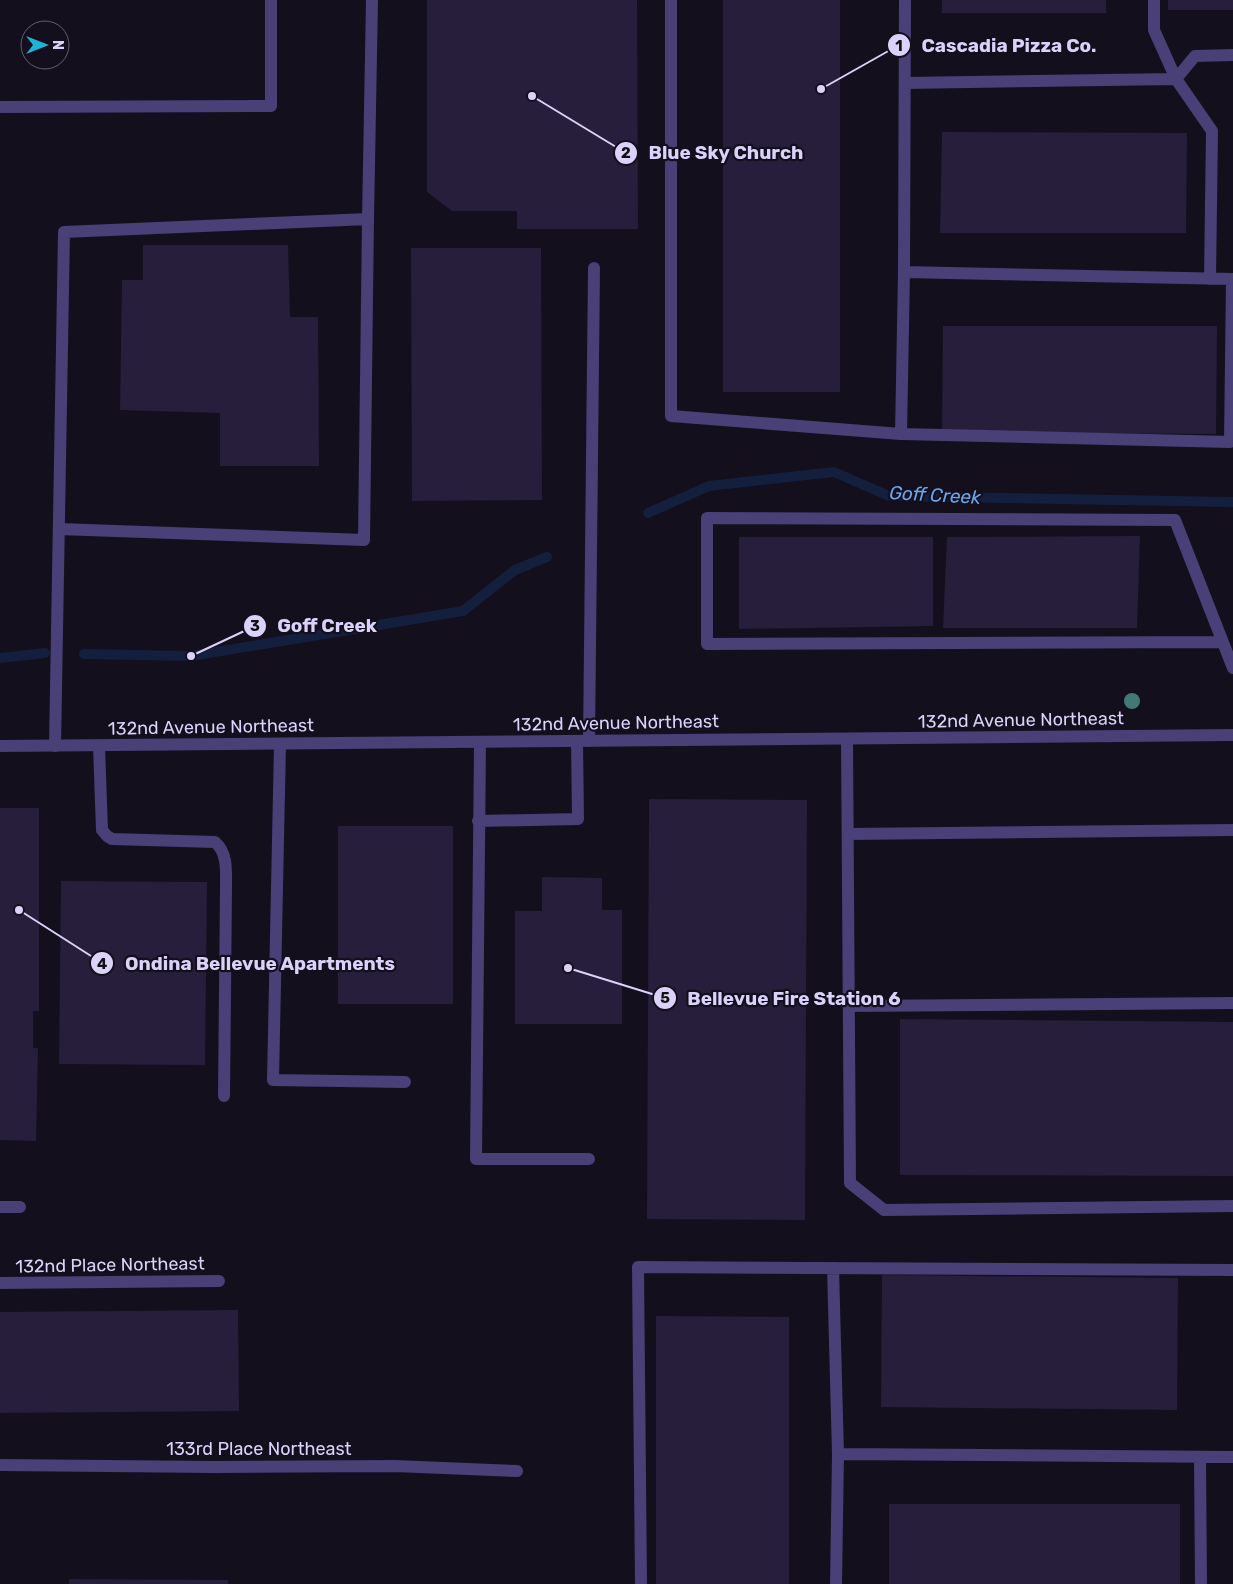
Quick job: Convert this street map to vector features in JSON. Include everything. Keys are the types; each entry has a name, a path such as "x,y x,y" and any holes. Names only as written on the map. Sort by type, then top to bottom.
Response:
{"street":[{"path":"0,106 271,106 271,0"},
{"path":"60,529 364,540 372,0"},
{"path":"671,0 671,416 901,434 1230,442 1232,279 904,272"},
{"path":"901,434 904,272 905,0"},
{"path":"1154,0 1154,30 1176,79 1212,131 1210,279"},
{"path":"905,83 1176,79 1195,56 1233,55"},
{"path":"55,746 64,232 368,219"},
{"path":"478,821 578,820 583,741 594,268"},
{"path":"1223,642 707,644 707,518 1174,520 1223,642 1233,668"},
{"name":"132nd Avenue Northeast","path":"0,746 1233,735"},
{"path":"847,739 850,1183 884,1210 1233,1206"},
{"path":"480,742 476,1159 589,1159"},
{"path":"280,744 273,1080 406,1082"},
{"path":"99,746 102,830 106,836 112,839 215,842 225,857 224,1096"},
{"path":"848,834 1233,830"},
{"path":"849,1006 1233,1003"},
{"path":"0,1207 20,1207"},
{"path":"641,1584 638,1267 1233,1270"},
{"path":"833,1268 838,1454 836,1584"},
{"name":"132nd Place Northeast","path":"0,1283 219,1281"},
{"path":"838,1454 1233,1457"},
{"path":"1200,1457 1200,1584"},
{"name":"133rd Place Northeast","path":"0,1465 395,1466 517,1471"}],"building":[{"path":"427,0 637,0 638,229 517,229 517,211 452,211 427,192"},
{"path":"723,0 840,0 840,392 723,392"},
{"path":"942,0 1106,0 1106,13 942,13"},
{"path":"1168,0 1233,0 1233,10 1168,10"},
{"path":"942,132 1187,133 1186,233 940,233"},
{"path":"143,245 288,245 290,317 318,317 319,466 220,466 220,413 120,410 122,280 143,280"},
{"path":"411,248 541,248 542,500 412,501"},
{"path":"943,326 1217,326 1216,434 942,432"},
{"path":"1140,536 1137,628 943,628 947,537"},
{"path":"739,537 933,537 933,626 739,629"},
{"path":"649,799 807,800 805,1220 647,1219"},
{"path":"0,808 39,808 39,1011 33,1011 33,1048 38,1048 36,1141 0,1140"},
{"path":"338,826 453,826 453,1004 338,1004"},
{"path":"542,877 602,878 602,910 622,910 622,1024 515,1024 515,911 542,911"},
{"path":"61,881 207,882 205,1065 59,1064"},
{"path":"900,1019 1233,1022 1233,1176 900,1175"},
{"path":"882,1275 1178,1278 1177,1410 881,1407"},
{"path":"238,1310 239,1411 0,1413 0,1312"},
{"path":"656,1316 789,1317 789,1584 656,1584"},
{"path":"889,1504 1180,1504 1180,1584 889,1584"},
{"path":"69,1579 228,1580 228,1584 69,1584"}],"waterway":[{"name":"Goff Creek","path":"648,513 709,486 834,472 889,496 1233,502"},
{"name":"Goff Creek","path":"84,654 191,656 463,611 515,570 547,557"},
{"name":"Goff Creek","path":"0,658 45,653"}],"place":[{"name":"Cascadia Pizza Co.","path":"821,89"},
{"name":"Blue Sky Church","path":"532,96"},
{"name":"Goff Creek","path":"191,656"},
{"name":"Ondina Bellevue Apartments","path":"19,910"},
{"name":"Bellevue Fire Station 6","path":"568,968"}]}
